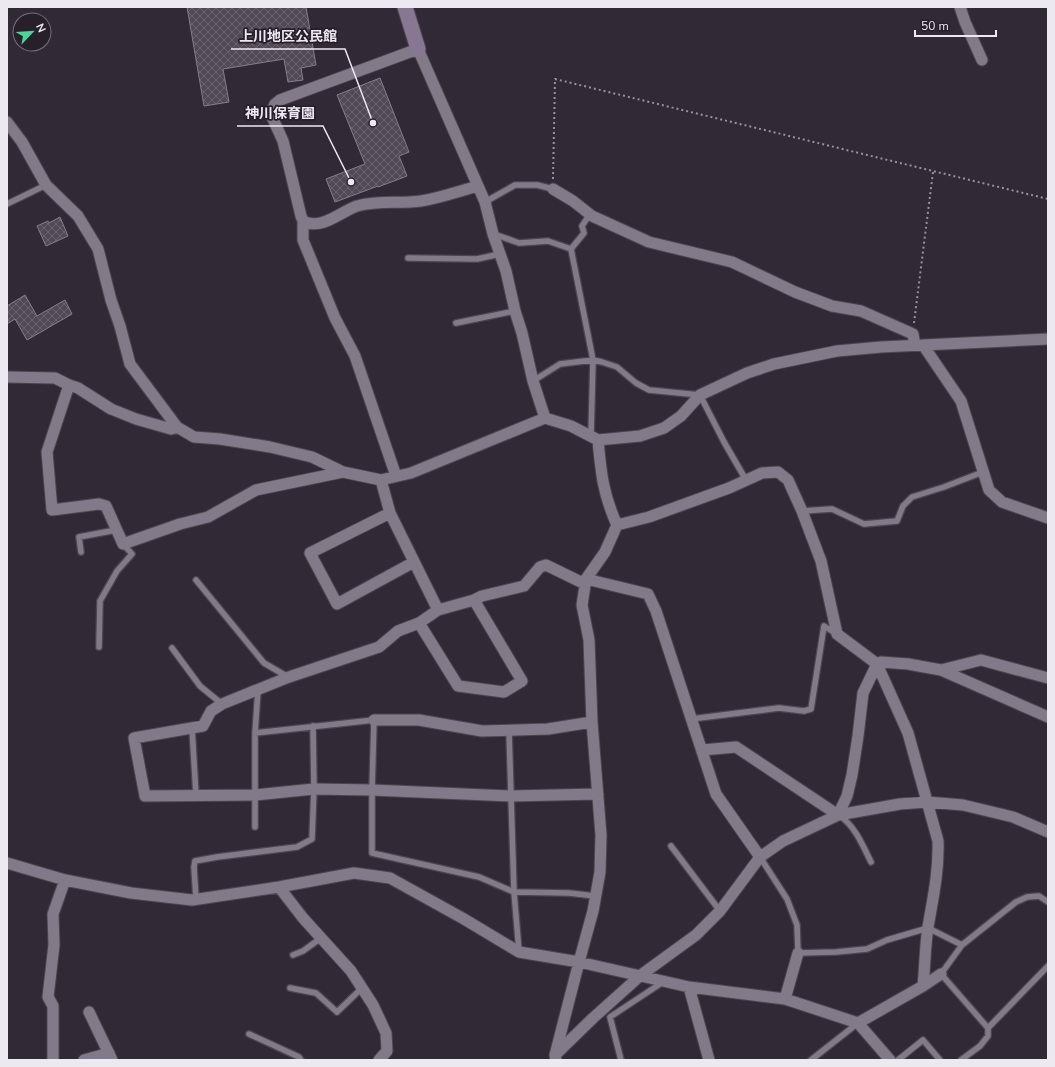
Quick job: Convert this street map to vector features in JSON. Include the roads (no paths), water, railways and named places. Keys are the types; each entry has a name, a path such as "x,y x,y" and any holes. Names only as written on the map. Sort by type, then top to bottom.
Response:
{"street":[{"path":"405,7 418,49 485,202 512,295 533,381 545,418"},
{"path":"960,7 982,60"},
{"path":"418,49 280,100 275,104 272,111 273,119 282,141 301,216 304,221 309,224 317,225 356,206 421,200 478,186"},
{"path":"7,122 22,142 46,185 78,216 98,249 130,364 177,427 194,437 220,439 270,447 312,457 343,472 380,480 411,473 545,418 572,426 594,438 640,436 664,428 681,416 700,395 734,379 774,364 837,351 917,341 1048,339"},
{"path":"553,189 573,201 590,214 649,242 732,262 795,292 832,306 861,311 917,341 961,400 989,490 1002,502 1048,518"},
{"path":"304,221 303,240 335,318 355,356 396,476"},
{"path":"7,377 55,378 78,388 111,409 171,429 177,427"},
{"path":"70,385 47,452 52,510 99,504 106,506 123,544 180,524 208,517 256,490 343,472"},
{"path":"555,1058 579,962 594,911 600,864 601,834 592,722 589,640 582,605 586,582 605,552 617,525 609,507 604,490 594,438"},
{"path":"617,525 649,517 729,488 762,473 778,472 788,480 802,511 821,561 837,634 877,664 908,733 938,841 939,859 935,893 928,928 923,986"},
{"path":"380,480 390,513 438,610"},
{"path":"390,513 310,553 337,604 414,562"},
{"path":"598,794 511,796 314,789 255,795 145,796 134,738 203,726 211,711 222,704 290,677 379,647 398,631 418,623 438,610 474,600 482,596 524,586 540,567 546,565 586,582 648,594 656,611 716,794 760,858"},
{"path":"418,623 458,686 504,692 522,681 474,600"},
{"path":"941,670 981,660 1048,678"},
{"path":"838,815 847,796 852,775 863,693 877,664 881,662 908,664 941,670 1048,717"},
{"path":"374,720 419,720 482,731 548,729 592,722"},
{"path":"702,750 736,747 838,815"},
{"path":"555,1058 593,1018 641,976 696,935 720,911 760,858 783,841 838,815 900,804 927,802 963,806 1013,817 1048,832"},
{"path":"7,863 64,880 131,893 196,899 280,887 354,873 390,878 464,919 519,952 579,962 665,982 785,998 858,1023 890,1060"},
{"path":"53,1060 53,1006 48,997 54,945 53,914 64,880"},
{"path":"280,887 303,918 351,971 373,1005 386,1033 387,1051 379,1060"},
{"path":"785,998 798,953"},
{"path":"858,1023 941,974"},
{"path":"689,986 709,1060"},
{"path":"84,1060 111,1057 89,1012"}],"lane":[{"path":"7,204 46,185"},
{"path":"485,202 514,185 537,185 553,189"},
{"path":"571,249 584,233 582,226 590,214"},
{"path":"494,234 520,243 548,241 571,249"},
{"path":"571,249 593,360 594,438"},
{"path":"408,258 477,259 500,254"},
{"path":"456,323 515,310"},
{"path":"533,381 560,364 593,360 617,367 636,383 649,390 700,395 724,442 746,480"},
{"path":"802,511 832,509 864,524 897,521 903,506 912,498 944,488 983,472"},
{"path":"81,552 79,537 116,530"},
{"path":"99,647 100,601 117,570 132,554 123,544"},
{"path":"196,580 264,663 290,677"},
{"path":"691,719 778,708 804,711 811,709 824,626 837,634"},
{"path":"172,648 200,686 222,704"},
{"path":"255,827 255,733 258,690"},
{"path":"255,733 374,720 372,853 479,877 514,892 569,893 595,896"},
{"path":"196,899 195,861 297,847 312,839 314,789 313,726"},
{"path":"192,728 196,795"},
{"path":"509,731 514,892 519,952"},
{"path":"838,815 847,820 871,862"},
{"path":"671,846 720,911"},
{"path":"760,858 787,899 797,925 798,953 836,952 867,949 887,940 928,928 962,945"},
{"path":"962,1060 980,1046 988,1036 988,1028 941,974 962,945 1016,902 1027,897 1039,896 1048,902"},
{"path":"293,956 303,951 321,938"},
{"path":"988,1028 1048,966"},
{"path":"621,1060 610,1017 665,982"},
{"path":"290,988 316,993 337,1012 362,988"},
{"path":"811,1060 858,1023"},
{"path":"249,1034 299,1057 301,1060"},
{"path":"898,1060 923,1040 940,1060"}],"place":[{"name":"上川地区公民館","path":"373,123"},
{"name":"神川保育園","path":"351,182"}]}
